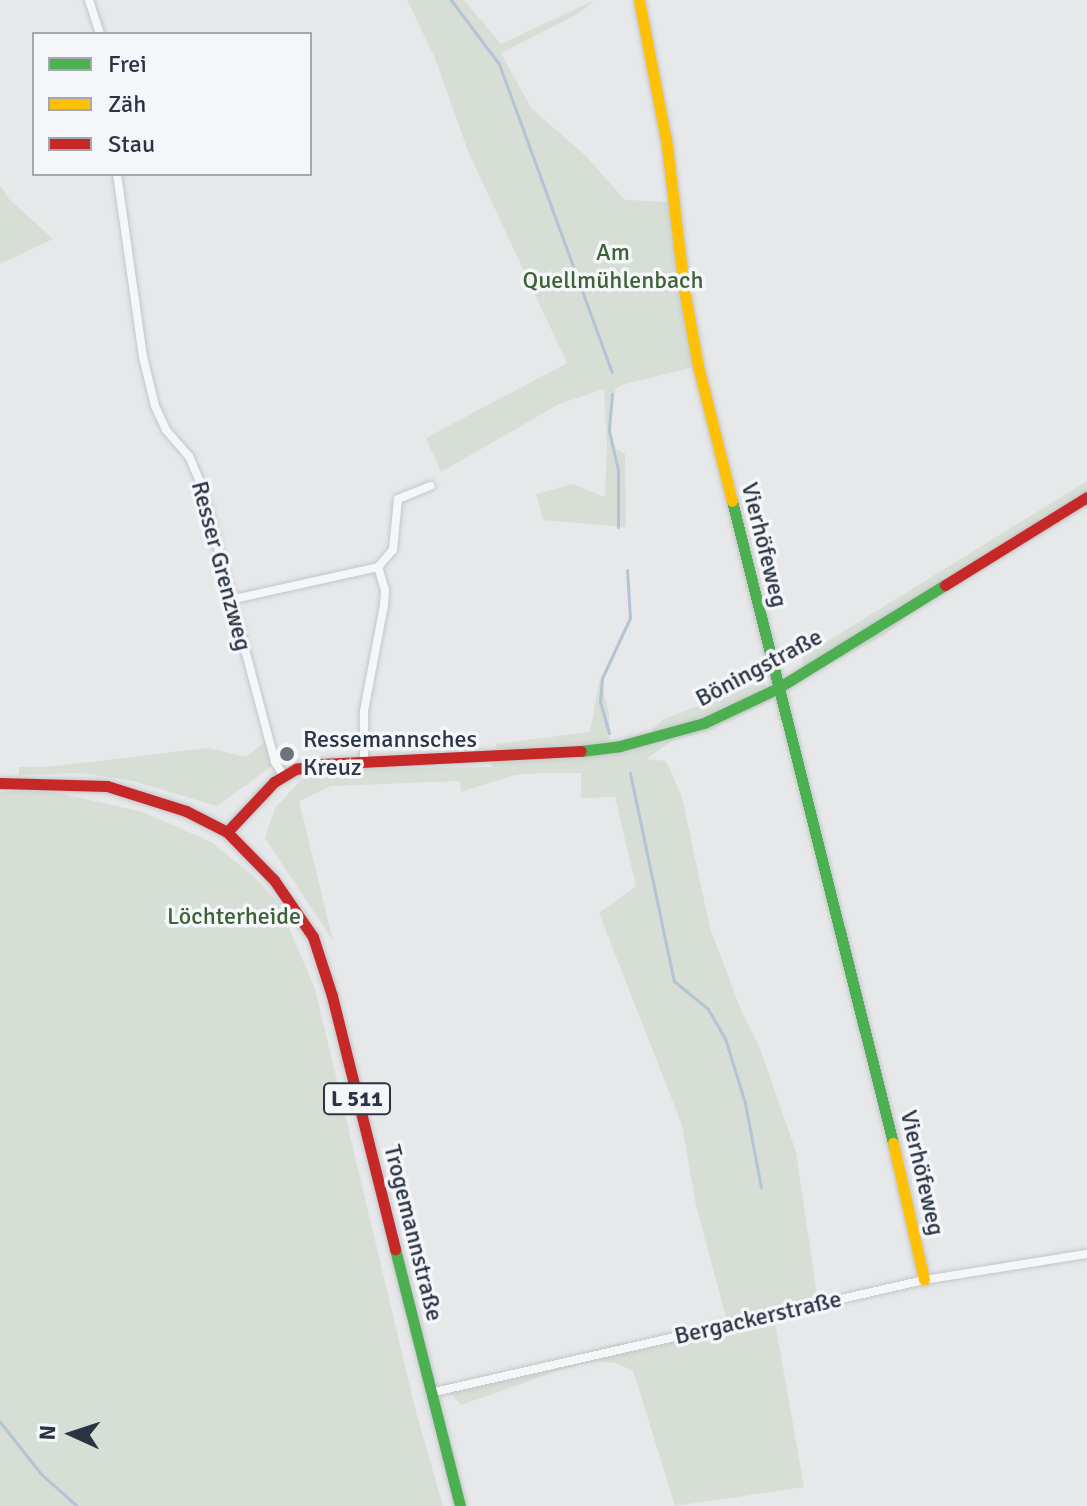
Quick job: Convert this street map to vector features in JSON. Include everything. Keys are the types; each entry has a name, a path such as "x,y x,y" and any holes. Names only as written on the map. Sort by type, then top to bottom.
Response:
{"main road":[{"name":"Vierhöfeweg","path":"639,0 667,146 684,289 698,366 883,1101 924,1280"},
{"name":"Böningstraße","path":"227,832 283,775 322,764 620,746 704,723 778,688 1087,497"},
{"name":"L 511","path":"0,783 107,786 152,797 227,832"},
{"name":"Trogemannstraße","path":"227,832 274,880 313,937 332,996 430,1393"},
{"name":"L 511","path":"430,1393 460,1506"}],"street":[{"path":"89,0 99,32"},
{"name":"Resser Grenzweg","path":"117,176 143,357 155,406 166,430 189,456 201,484 275,762 283,775"},
{"path":"234,599 378,567 393,550 398,499 431,486"},
{"path":"364,763 361,742 364,711 384,605 385,590 378,567"},
{"name":"Bergackerstraße","path":"430,1393 924,1280 1087,1254"}],"green space":[{"name":"Am Quellmühlenbach","path":"407,0 464,0 501,44 595,0 579,13 501,53 531,108 586,156 625,200 674,202 698,366 621,385 615,390 610,426 615,448 625,454 626,527 543,520 536,494 573,484 605,497 607,446 604,389 559,404 441,472 426,438 567,363 468,151 435,58"},
{"path":"0,185 9,199 53,239 0,264"},
{"path":"1087,481 1087,507 910,614 884,635 807,676 802,657"},
{"path":"600,677 609,712 609,752 629,750 664,719 764,681 770,701 710,730 672,741 646,759 666,761 682,797 710,928 741,1010 759,1046 796,1152 818,1302 776,1309 728,1324 696,1206 682,1125 599,913 636,886 615,797 581,798 581,773 543,773 515,775 461,792 460,781 331,786 299,801 333,941 265,838 275,808 302,779 368,769 491,767 497,744 590,732"},
{"path":"266,741 272,766 217,806 133,781 81,773 19,775 19,767 47,767 208,748 246,757"},
{"name":"Löchterheide","path":"45,790 143,812 211,842 252,875 278,902 315,989 416,1412 443,1506 0,1506 0,792"},
{"path":"775,1322 804,1487 675,1506 633,1370 614,1363 595,1361 560,1370 461,1405 448,1390 620,1343 714,1334"}],"waterway":[{"path":"451,0 499,64 612,372"},
{"path":"612,394 609,431 618,469 618,527"},
{"path":"609,733 600,702 602,678 630,618 627,570"},
{"path":"630,773 674,981 708,1009 725,1038 745,1103 761,1188"},
{"path":"0,1422 41,1474 77,1506"}],"traffic: fast":[{"path":"732,501 893,1143"},
{"path":"581,751 620,746 704,723 778,688 945,585"},
{"path":"395,1249 460,1506"}],"traffic: slow":[{"path":"639,0 667,146 684,289 698,366 732,501"},
{"path":"893,1143 924,1280"}],"traffic: jam":[{"path":"945,585 1087,497"},
{"path":"227,832 274,782 296,769 322,764 581,751"},
{"path":"0,783 107,786 186,811 227,832 274,880 313,937 332,996 395,1249"}],"place":[{"name":"Ressemannsches Kreuz","path":"287,754"}]}
